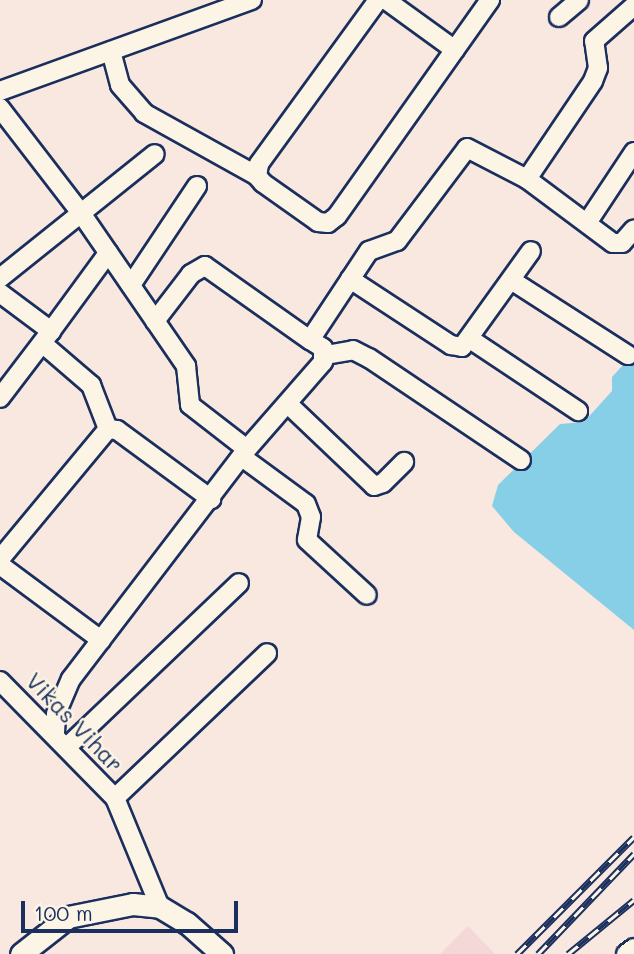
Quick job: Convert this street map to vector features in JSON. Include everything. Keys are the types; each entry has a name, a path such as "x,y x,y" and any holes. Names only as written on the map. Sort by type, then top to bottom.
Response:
{"street":[{"path":"0,91 252,0"},
{"path":"257,176 259,164 378,0"},
{"path":"386,0 455,50"},
{"path":"111,51 120,85 144,113 257,176 318,222 328,223 490,0"},
{"path":"559,16 579,0"},
{"path":"527,179 593,81 598,68 594,41 634,6"},
{"path":"1,113 80,213 186,366 190,405 306,505 311,511 307,541 367,595"},
{"path":"310,340 373,247 397,241 464,150 477,150 527,179 619,244 634,229"},
{"path":"587,223 634,152"},
{"path":"0,278 155,155"},
{"path":"131,285 197,186"},
{"path":"350,279 451,345 462,347 531,251"},
{"path":"0,398 108,253"},
{"path":"155,321 191,274 205,266 310,340 326,355"},
{"path":"511,280 628,355"},
{"path":"0,293 47,337 92,385 108,429"},
{"path":"470,339 578,411"},
{"path":"62,739 61,697 101,640 245,453 326,355 353,350 369,358 521,460"},
{"path":"288,404 374,486 383,483 404,462"},
{"path":"108,429 117,430 211,499"},
{"path":"0,559 108,429"},
{"path":"0,565 101,640"},
{"path":"62,739 239,583"},
{"path":"115,798 267,653"},
{"name":"Vikas Vihar","path":"0,681 62,739 115,798 160,907"},
{"path":"21,954 47,930 91,909 133,904 160,907 212,951"}],"shaded area":[{"path":"468,926 495,954 440,954"}],"water":[{"path":"634,353 634,630 514,532 492,506 498,485 560,424 584,422 612,391 612,377"}],"railway":[{"path":"517,954 634,837"},
{"path":"538,954 634,854"},
{"path":"568,954 634,900"}]}
